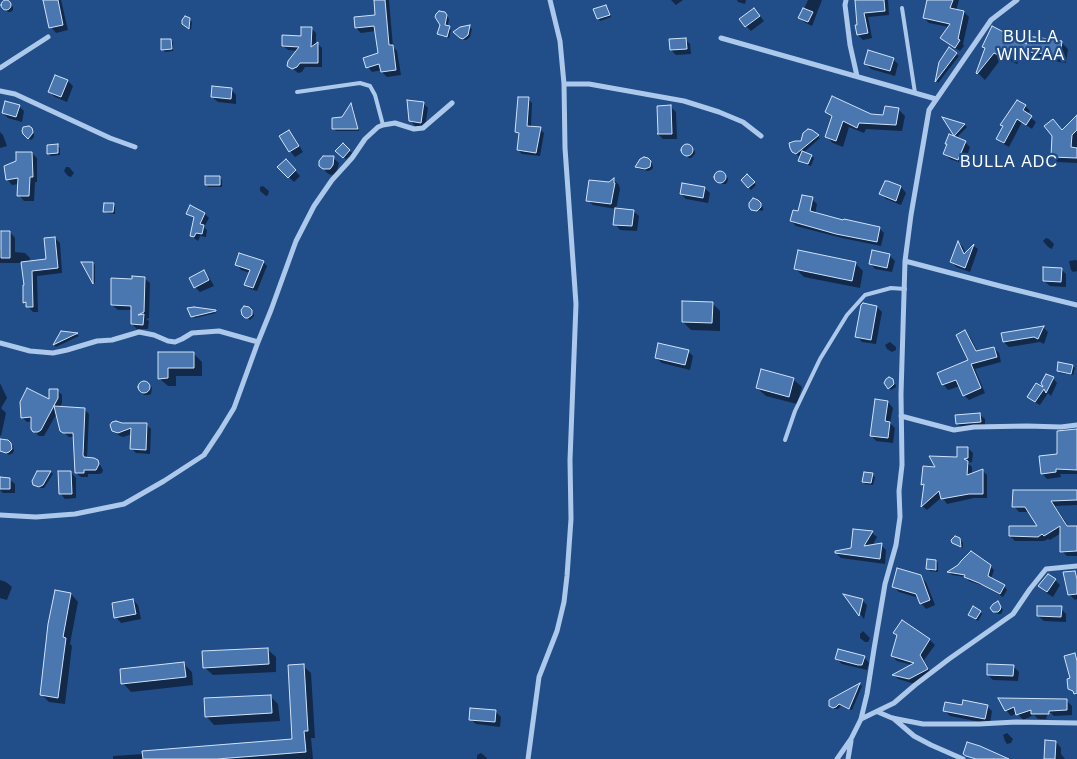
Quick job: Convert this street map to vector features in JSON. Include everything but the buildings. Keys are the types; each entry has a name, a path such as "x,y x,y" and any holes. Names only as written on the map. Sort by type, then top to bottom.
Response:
{"street":[{"path":"528,759 539,677 557,631 564,602 570,519 576,304 565,148 564,84 560,41 550,0"},
{"path":"846,0 850,45 857,76"},
{"path":"837,759 862,719 868,694 885,584 896,545 900,517 899,491 902,465 901,394 906,260 911,215 926,122 929,110 990,20 1017,0"},
{"path":"0,68 48,37"},
{"path":"721,38 936,99"},
{"path":"564,84 589,84 684,101 743,122 761,136"},
{"path":"0,91 14,94 110,138 135,147"},
{"path":"0,515 36,517 74,514 124,504 164,481 204,454 234,408 296,241 314,206 332,180 366,139 383,124 395,123 414,129 423,128 452,104"},
{"path":"906,260 1077,305"},
{"path":"0,343 30,351 53,353 139,332 175,342 192,334 219,331 258,342"},
{"path":"901,416 954,430 974,427 1061,427 1077,425"},
{"path":"862,719 894,703 922,680 1013,614 1046,570 1077,566"},
{"path":"878,712 892,718 923,724 1016,722 1077,724"},
{"path":"892,718 914,736 964,759"},
{"path":"848,759 851,738"}],"lane":[{"path":"902,8 915,93"},
{"path":"297,92 360,83 370,86 375,95 383,124"},
{"path":"784,440 795,411 820,359 847,315 865,295 891,288 905,289"}],"district":[{"name":"BULLA WINZAA","path":"1031,47"},
{"name":"BULLA ADC","path":"1009,163"}]}
